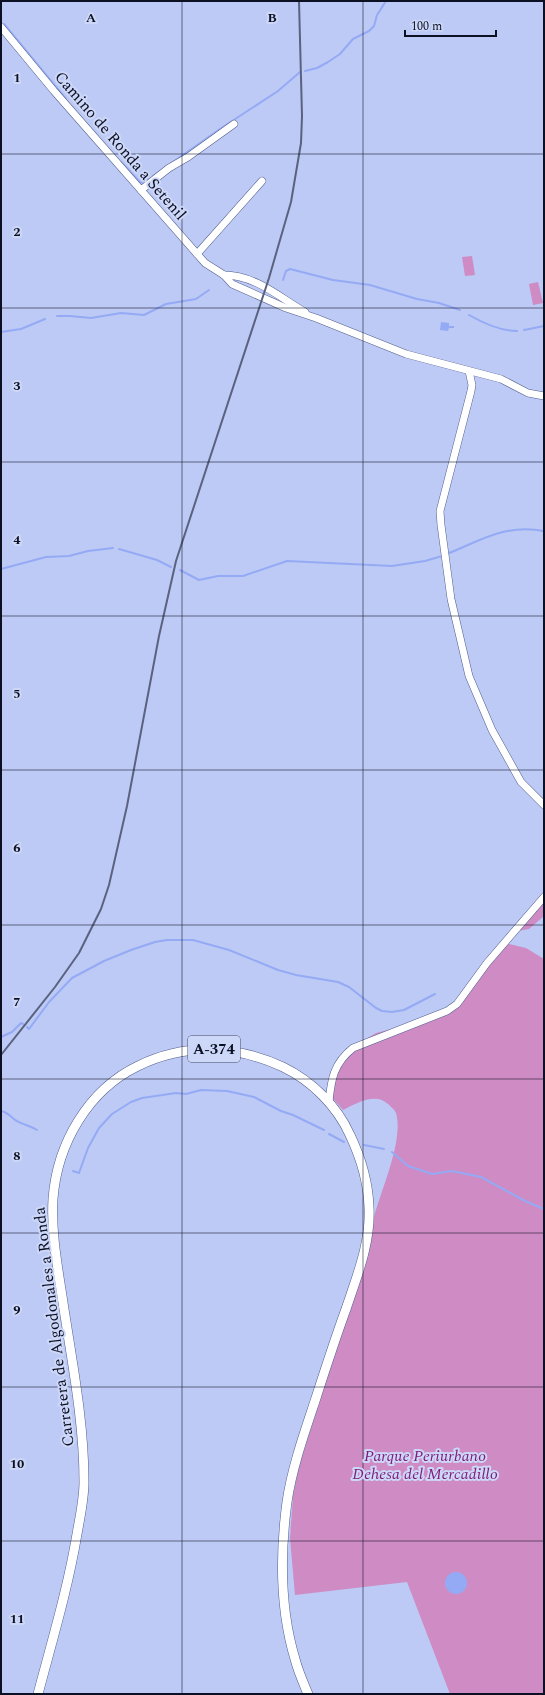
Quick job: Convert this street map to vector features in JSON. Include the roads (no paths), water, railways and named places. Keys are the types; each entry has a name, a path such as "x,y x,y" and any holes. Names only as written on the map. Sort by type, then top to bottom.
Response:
{"main road":[{"name":"Carretera de Algodonales a Ronda","path":"38,1694 72,1564 84,1486 83,1433 59,1278 52,1222 55,1179 68,1138 79,1119 90,1104 115,1080 145,1062 166,1055 218,1049 268,1060 292,1072 329,1102 345,1124 358,1151 367,1181 370,1210 365,1250 301,1442 288,1500 283,1546 283,1596 294,1656 308,1694"}],"street":[{"name":"Camino de Ronda a Setenil","path":"1,27 205,263 224,275 232,284 286,308 316,318 406,354 501,379 528,393 544,396"},
{"path":"141,190 169,168 188,157 234,124"},
{"path":"197,254 262,181"},
{"name":"Camino de Ronda a Setenil","path":"224,275 232,275 264,286 316,318"},
{"path":"468,371 472,385 471,391 440,511 440,525 451,599 469,676 492,730 521,782 544,805"},
{"path":"329,1102 337,1064 342,1056 353,1048 447,1011 457,1004 487,963 544,897"}],"water":[{"path":"441,322 449,323 449,326 454,326 454,328 449,328 448,331 440,330"},
{"path":"456,1572 464,1575 467,1583 464,1591 456,1594 448,1591 445,1583 448,1575"}],"waterway":[{"path":"305,71 317,68 328,62 340,54 353,39 369,31 374,26 377,15 386,1"},
{"path":"4,24 66,99"},
{"path":"153,176 278,91 300,72"},
{"path":"121,162 140,182 144,183 149,179"},
{"path":"283,280 286,271 290,269 333,280 370,285 460,310"},
{"path":"57,316 91,318 121,313 144,315 166,304 196,299 209,290"},
{"path":"469,315 492,326 505,330 517,331"},
{"path":"1,332 21,329 45,319"},
{"path":"524,330 544,326"},
{"path":"447,554 483,539 505,532 530,529 544,531"},
{"path":"1,569 46,557 69,556 88,551 113,548"},
{"path":"119,549 157,560 171,567"},
{"path":"180,570 199,580 218,576 243,576 287,561 392,566 425,561 442,556"},
{"path":"27,1027 29,1029 49,1002 72,978 104,961 131,950 155,942 167,940 193,940 229,950 278,970 296,975 338,982 349,987 382,1011 392,1012 404,1010 435,994"},
{"path":"1,1037 12,1032 21,1023 23,1024"},
{"path":"73,1171 79,1173 88,1148 99,1128 112,1114 131,1102 142,1098 176,1093 186,1094 201,1090 227,1091 254,1097 324,1130"},
{"path":"1,1111 20,1123 37,1130"},
{"path":"329,1134 344,1142"},
{"path":"364,1145 384,1149"},
{"path":"392,1152 408,1166 432,1174 452,1171 481,1177 525,1201 544,1209"}],"railway":[{"path":"1,1055 55,987 79,953 101,909 109,885 127,806 159,636 176,561 269,278 291,202 301,143 302,116 299,1"}],"park label":[{"name":"Parque Periurbano Dehesa del Mercadillo","path":"425,1464"}]}
